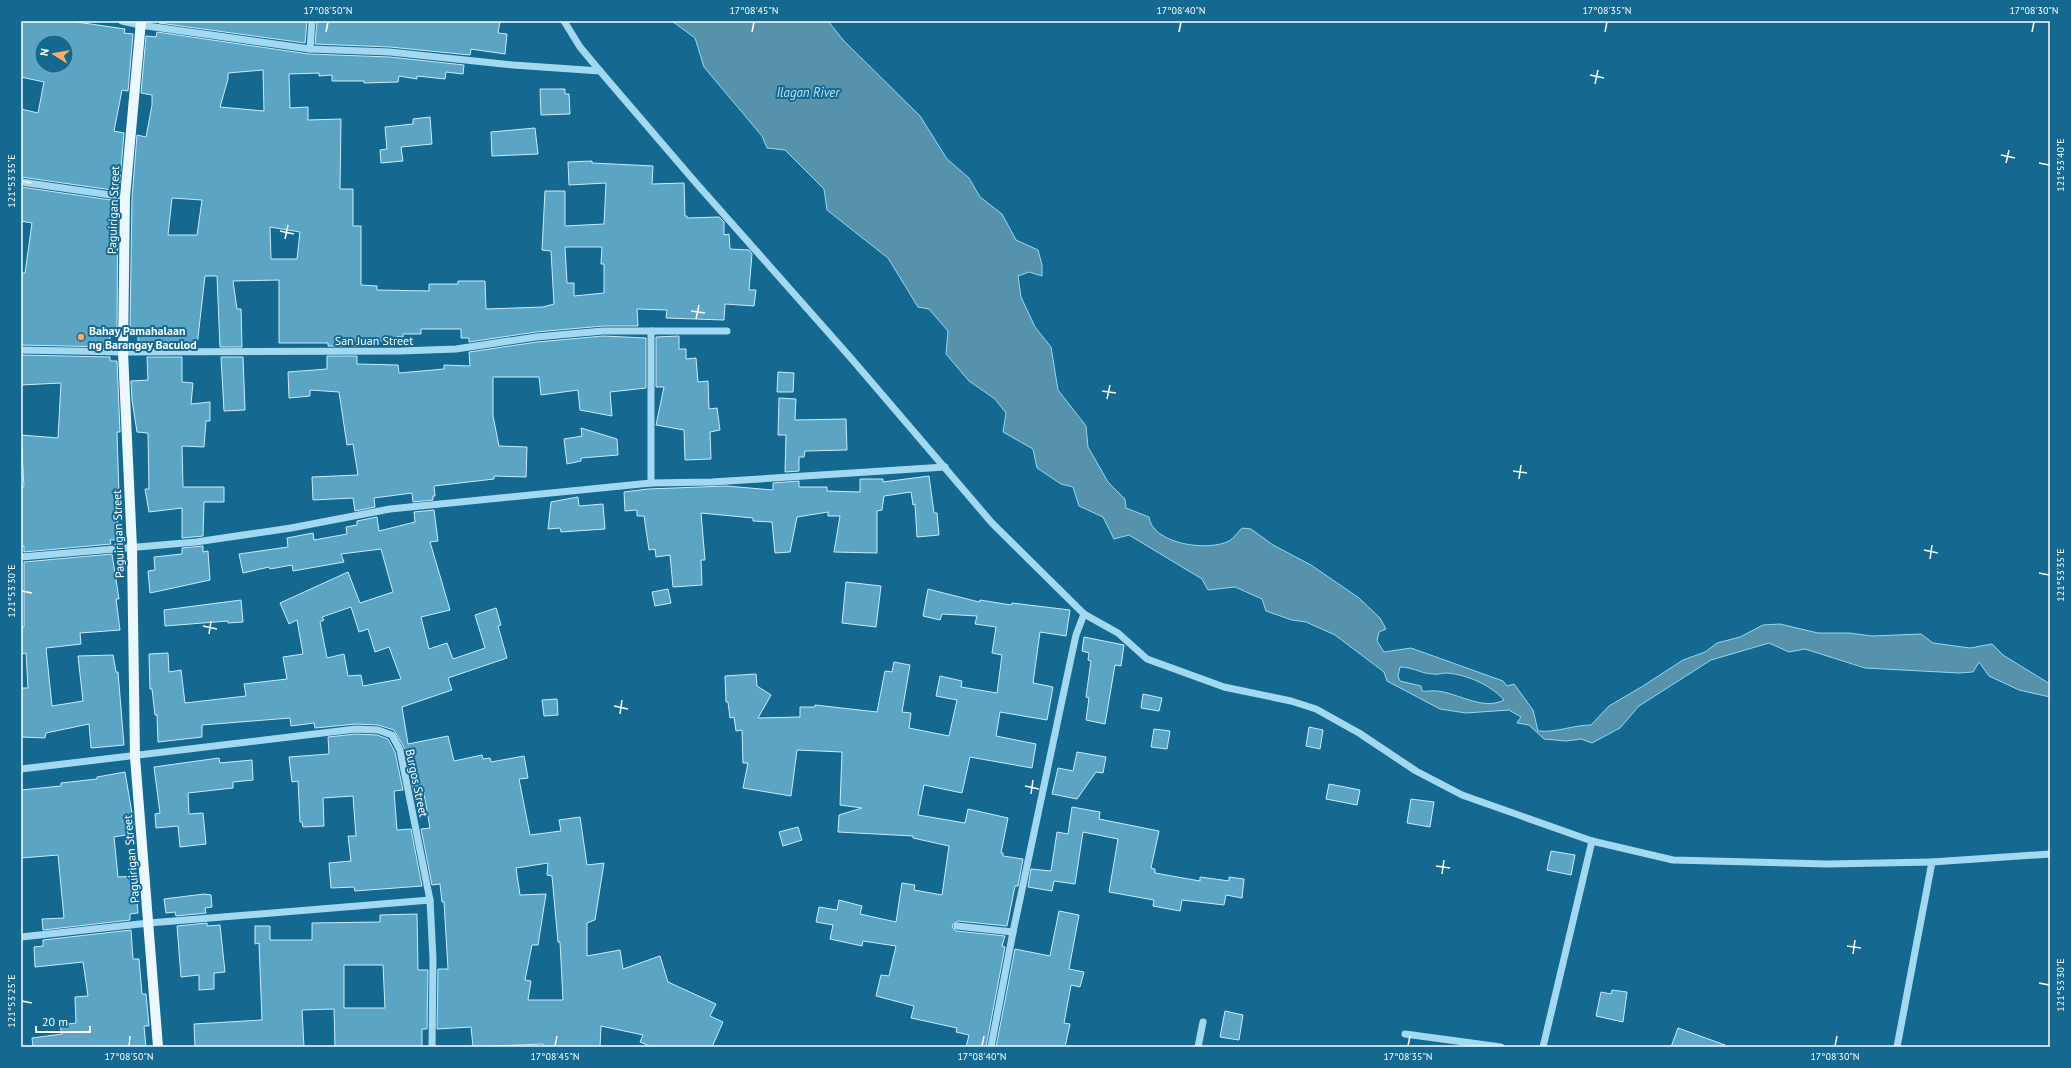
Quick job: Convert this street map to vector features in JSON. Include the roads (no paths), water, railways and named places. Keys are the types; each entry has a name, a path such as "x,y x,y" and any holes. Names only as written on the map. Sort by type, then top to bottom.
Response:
{"main road":[{"name":"Paguirigan Street","path":"141,23 125,196 123,352 132,548 135,757 158,1047"}],"street":[{"path":"122,21 310,49 390,52 513,65 600,71"},
{"path":"310,49 312,21"},
{"path":"564,21 580,47 600,71 992,523 1084,614 1118,634 1147,659 1224,686 1291,701 1316,709 1359,732 1416,771 1462,795 1592,841 1673,860 1828,864 1932,862 2050,854"},
{"path":"21,182 125,196"},
{"name":"San Juan Street","path":"21,350 123,352 401,351 456,349 536,337 603,331 727,332"},
{"path":"650,483 652,331"},
{"path":"21,557 132,548 291,528 390,509 650,483 712,482 945,467"},
{"path":"991,1047 1012,932 1076,635 1084,614"},
{"name":"Burgos Street","path":"135,757 356,729 378,730 392,735 400,750 430,900 433,959 432,1047"},
{"path":"21,769 135,757"},
{"path":"1543,1047 1592,841"},
{"path":"1897,1047 1932,862"},
{"path":"21,937 149,923 430,900"},
{"path":"957,926 1012,932"},
{"path":"1198,1047 1203,1022"},
{"path":"1405,1034 1501,1047"}],"water":[{"name":"Ilagan River","path":"672,21 828,21 843,40 920,116 947,159 969,178 980,197 1002,214 1016,240 1038,250 1042,265 1042,276 1029,272 1018,276 1021,297 1035,327 1051,347 1058,390 1086,426 1088,447 1108,482 1125,499 1126,508 1149,517 1152,526 1160,534 1182,543 1208,546 1220,544 1231,540 1242,528 1251,529 1273,545 1311,565 1359,598 1380,618 1386,629 1379,632 1377,641 1384,652 1411,648 1503,681 1507,686 1514,684 1533,710 1538,731 1551,731 1591,725 1609,706 1683,660 1705,652 1717,643 1740,637 1763,625 1780,624 1818,633 1849,633 1872,636 1921,634 1933,643 1970,648 1992,644 2003,655 2050,684 2050,697 2019,690 1989,676 1979,662 1973,672 1959,673 1865,668 1805,649 1789,652 1769,643 1711,660 1639,706 1620,728 1592,743 1581,739 1566,741 1544,739 1529,725 1517,723 1521,717 1509,710 1466,713 1440,709 1387,681 1384,672 1335,635 1306,622 1292,620 1266,611 1262,599 1235,587 1208,590 1202,579 1129,535 1114,539 1103,517 1079,506 1073,487 1061,484 1037,468 1033,449 1003,432 1006,413 995,399 969,381 946,354 948,331 929,309 918,307 888,258 827,210 824,189 785,150 767,148 762,136 704,67 695,38","holes":["1400,667 1429,674 1446,673 1470,678 1485,685 1504,700 1488,704 1479,703 1445,692 1422,691 1421,686 1400,681 1398,676"]}],"place":[{"name":"Bahay Pamahalaan ng Barangay Baculod","path":"81,337"}]}
